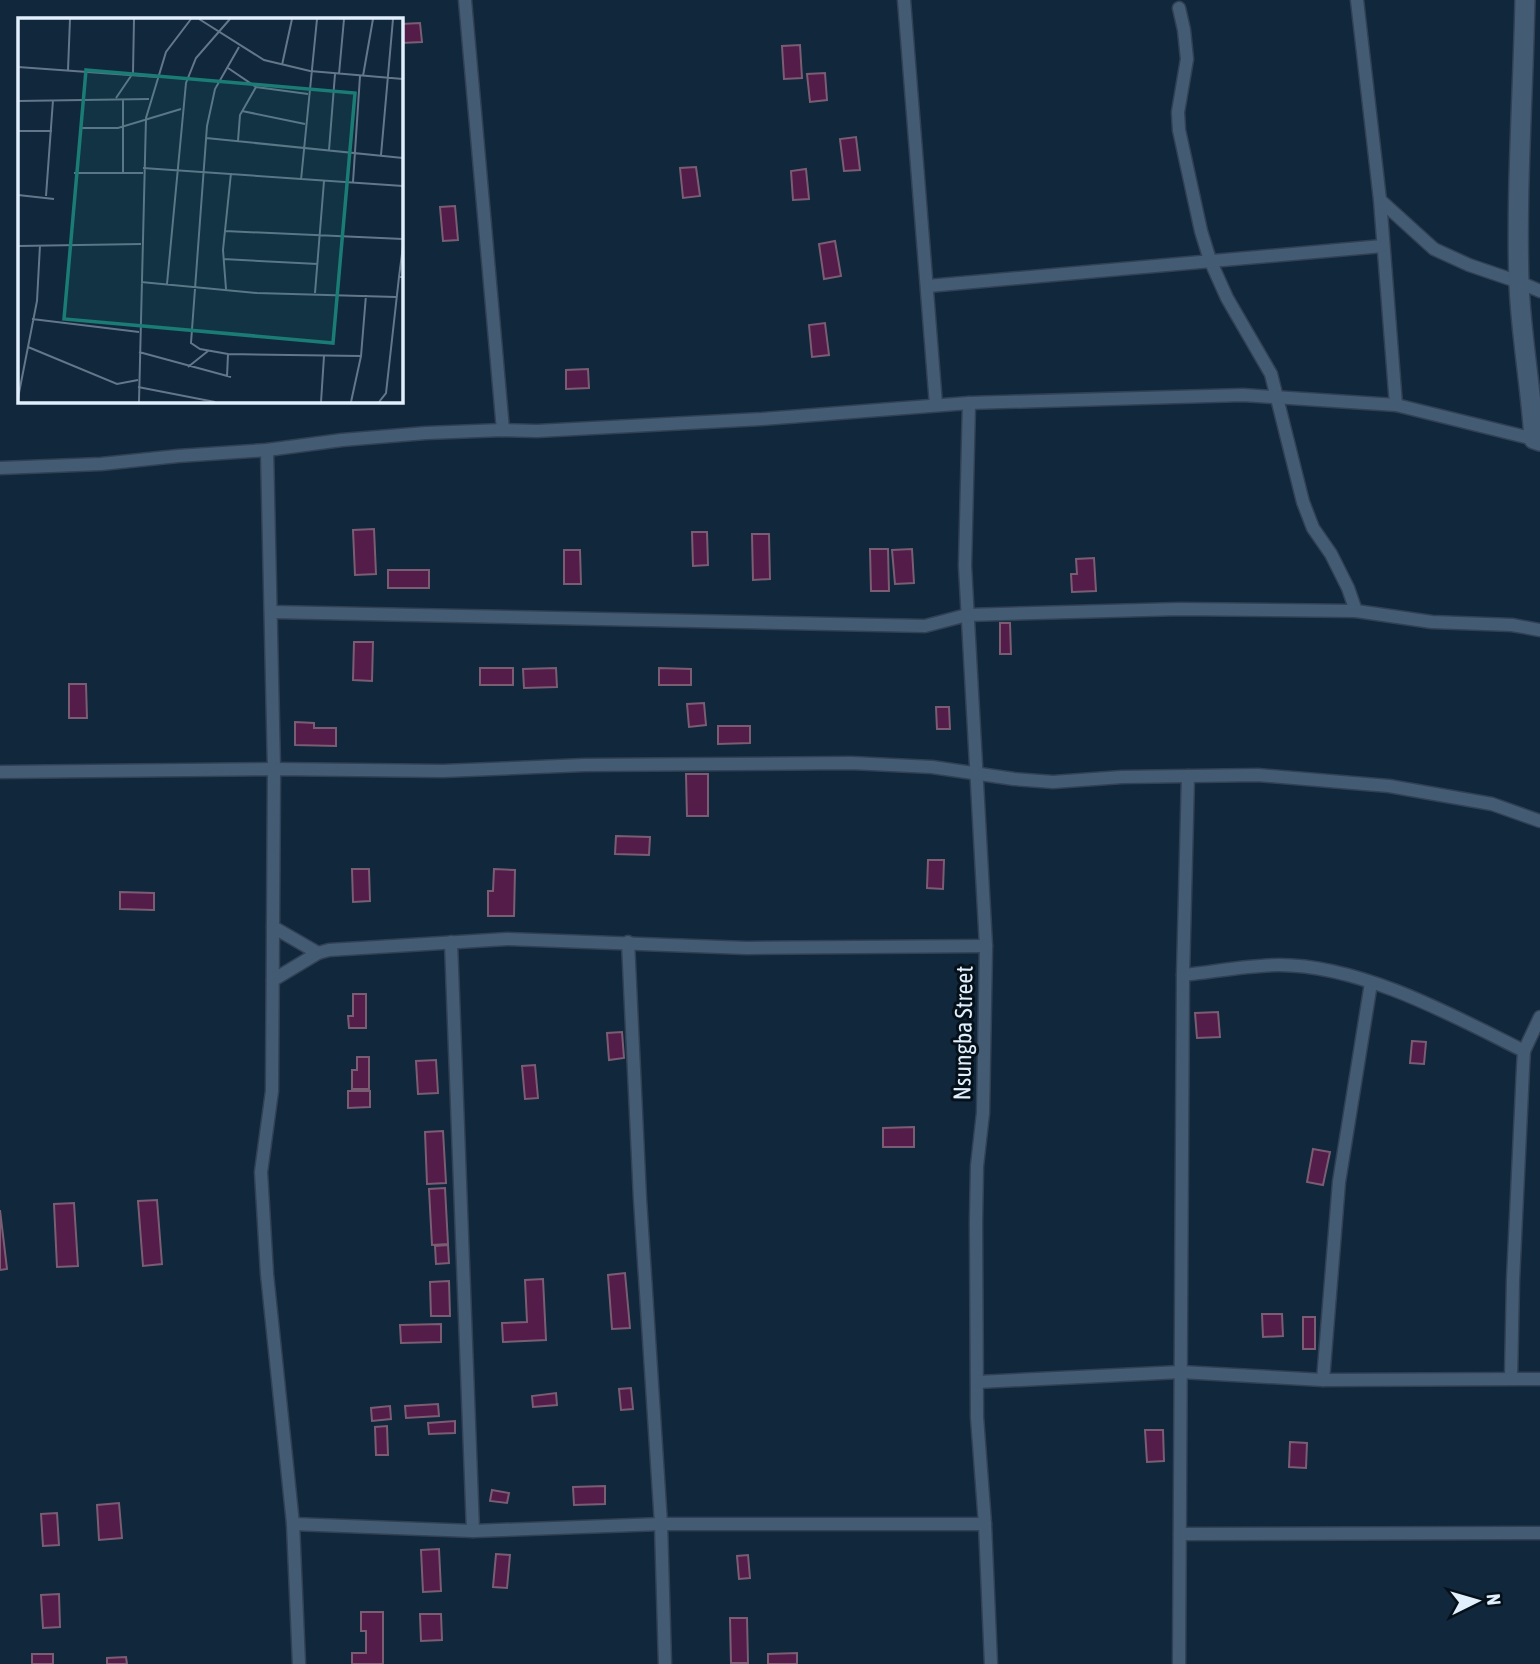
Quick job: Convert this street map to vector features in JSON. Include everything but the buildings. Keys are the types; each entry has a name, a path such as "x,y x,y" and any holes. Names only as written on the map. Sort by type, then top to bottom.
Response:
{"street":[{"path":"465,0 503,430"},
{"path":"904,0 936,405"},
{"path":"1357,0 1380,200 1396,405"},
{"path":"0,468 101,464 426,433 537,431 762,419 969,403 1124,397 1275,396 1396,405 1537,440 1522,333 1519,282 1525,0"},
{"path":"1179,8 1187,59 1178,112 1179,131 1193,201 1210,260 1227,298 1271,374 1310,519 1331,554 1356,611"},
{"path":"1380,200 1434,249 1540,291"},
{"path":"928,286 1383,246"},
{"name":"Nsungba Street","path":"969,403 965,566 986,946 983,1113 977,1166 976,1221 978,1417 991,1664"},
{"path":"267,450 274,769 273,980 272,1091 261,1172 267,1274 293,1524 299,1664"},
{"path":"272,612 925,626 967,615 1180,609 1356,611 1432,622 1512,625 1540,630"},
{"path":"0,772 274,769 443,771 584,765 850,763 932,767 1052,782 1258,775 1389,786 1492,804 1540,821"},
{"path":"1179,1664 1183,975 1188,776"},
{"path":"273,927 318,953"},
{"path":"273,980 318,953 329,950 507,939 747,948 986,946"},
{"path":"451,942 472,1531"},
{"path":"628,942 640,1199 662,1524 665,1664"},
{"path":"1183,975 1278,965 1333,971 1447,1013 1524,1051"},
{"path":"1323,1380 1339,1182 1371,984"},
{"path":"1511,1378 1524,1051 1540,1017"},
{"path":"978,1382 1181,1372 1323,1380 1540,1379"},
{"path":"293,1524 472,1531 662,1524 985,1524"},
{"path":"1180,1534 1540,1533"}]}
